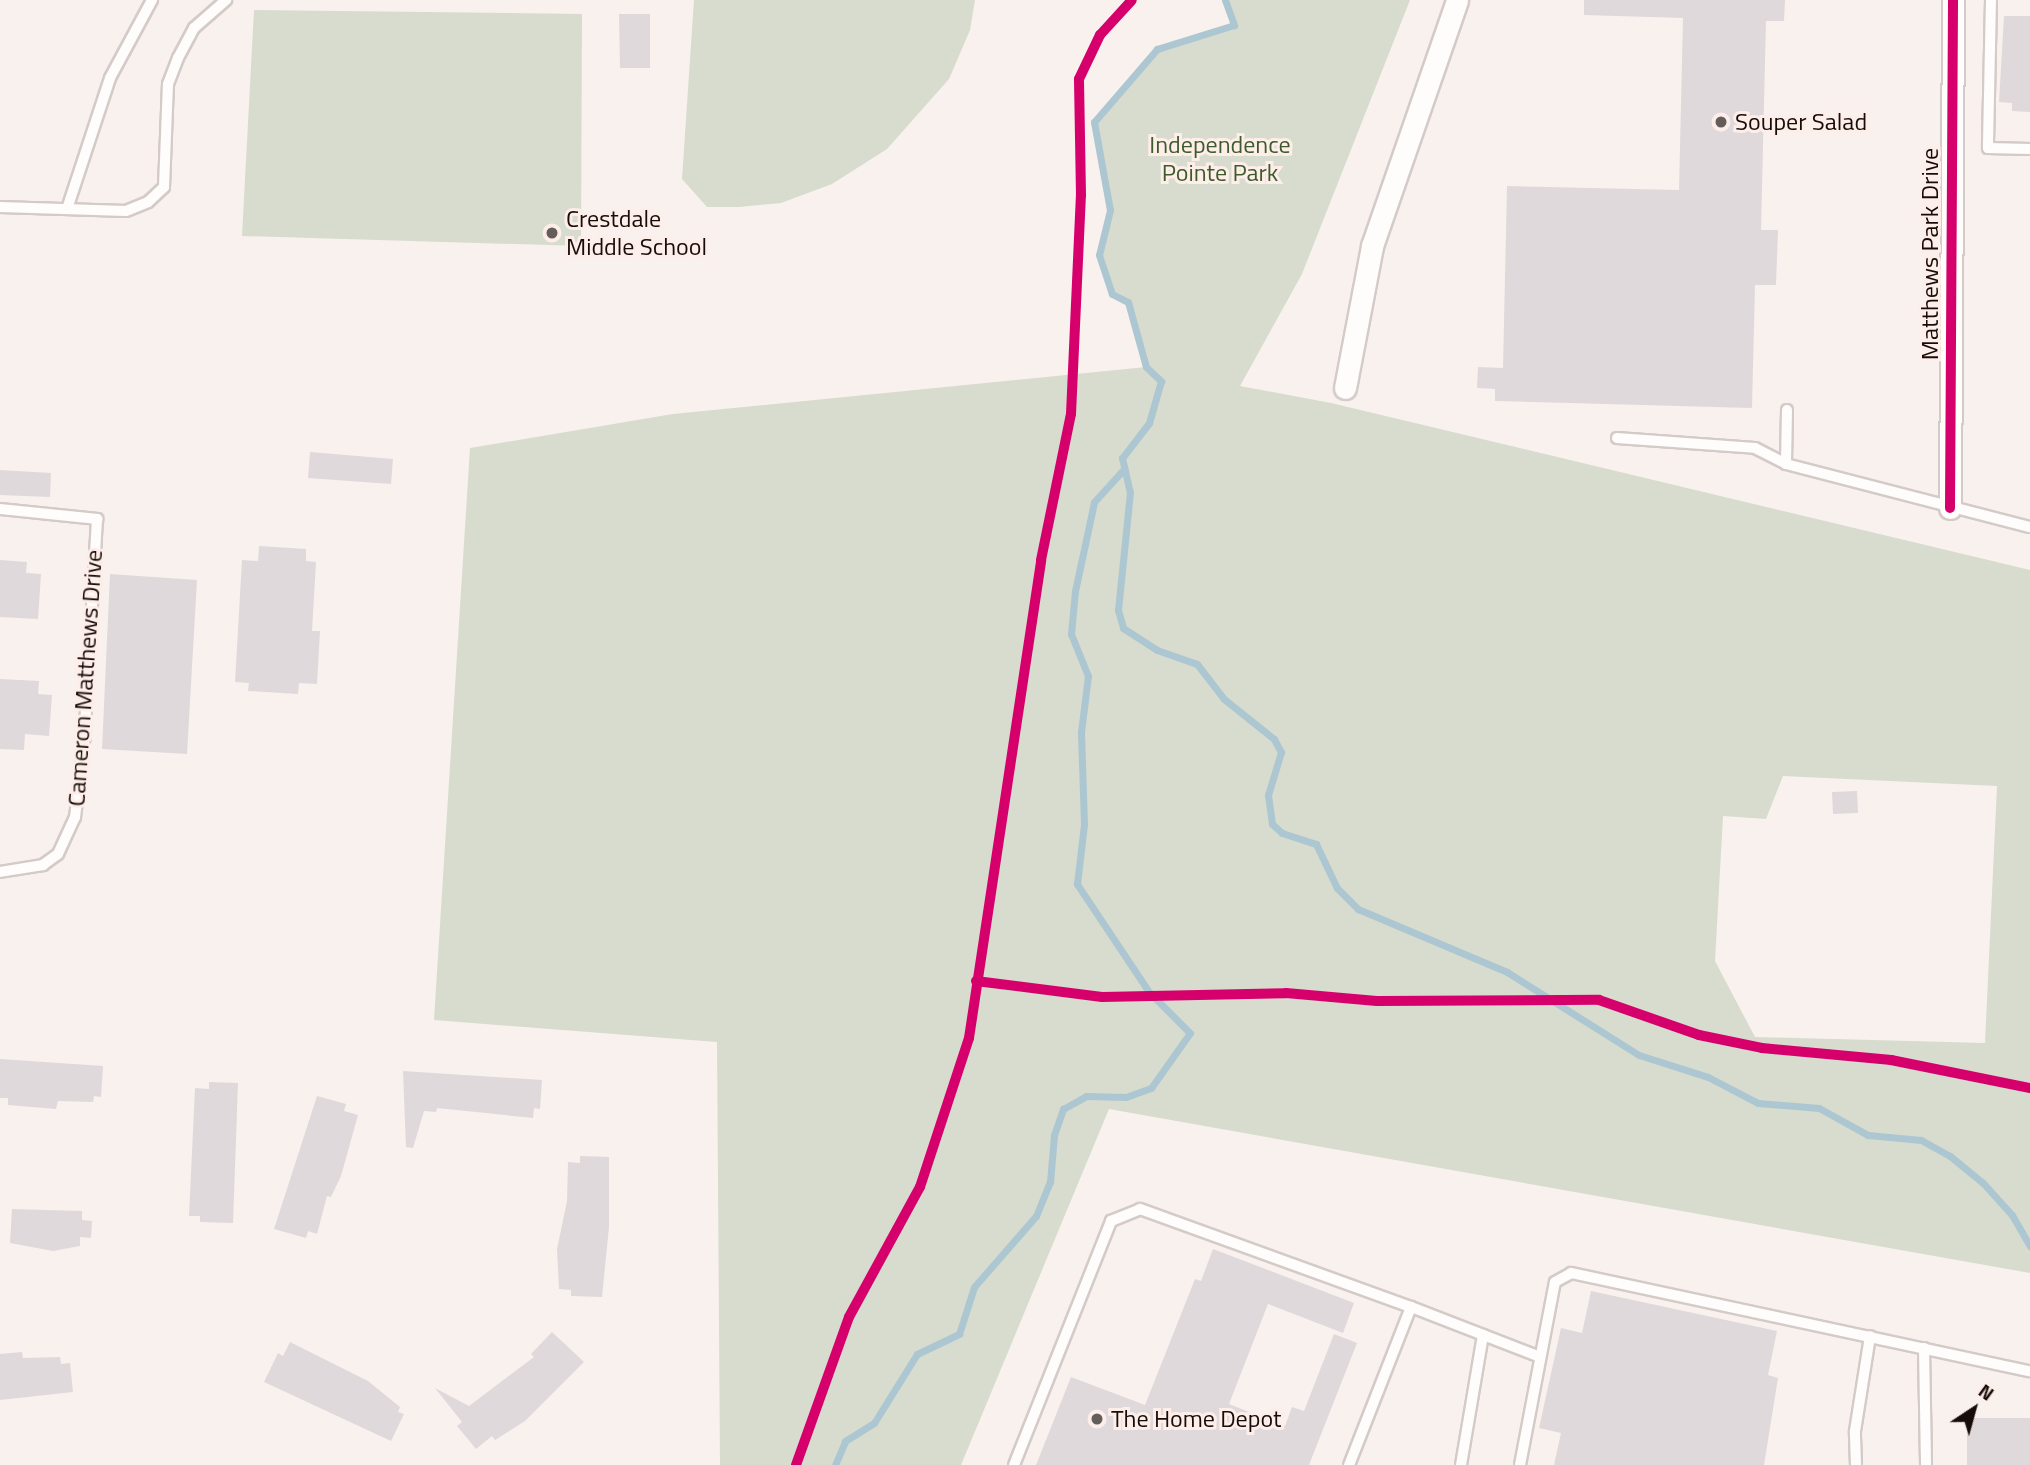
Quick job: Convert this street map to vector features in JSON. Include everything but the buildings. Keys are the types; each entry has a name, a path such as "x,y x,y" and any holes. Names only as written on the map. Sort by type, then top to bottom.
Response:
{"street":[{"path":"1345,388 1372,246 1457,0"},
{"name":"Matthews Park Drive","path":"1950,508 1953,0"}],"lane":[{"path":"67,209 110,78 152,0"},
{"path":"0,207 126,211 148,202 164,187 168,85 194,28 226,0"},
{"path":"1991,0 1988,148 2030,149"},
{"path":"1786,464 1787,410"},
{"path":"1617,438 1755,449 1786,464 2030,527"},
{"name":"Cameron Matthews Drive","path":"0,509 97,519 84,742 75,817 58,853 43,865 0,872"},
{"path":"1014,1465 1111,1221 1140,1209 1411,1307 1540,1357"},
{"path":"1520,1465 1555,1282 1571,1273 2030,1371"},
{"path":"1349,1465 1411,1307"},
{"path":"1461,1465 1483,1335"},
{"path":"1856,1465 1855,1431 1870,1336"},
{"path":"1924,1348 1926,1465"}],"green space":[{"path":"694,0 975,0 970,30 949,79 887,149 832,184 781,203 707,207 682,179"},
{"name":"Independence Pointe Park","path":"1225,0 1410,0 1302,274 1240,386 1331,403 2030,570 2030,1273 1109,1109 961,1465 720,1465 717,1042 434,1020 470,448 673,414 1146,367 1128,302 1112,294 1099,255 1110,210 1094,122 1157,49 1234,25","holes":["1783,776 1997,786 1985,1043 1755,1037 1715,961 1723,816 1766,819"]},
{"path":"254,10 582,14 581,246 242,236"}],"waterway":[{"path":"1225,0 1234,25 1157,49 1094,122 1110,210 1099,255 1112,294 1128,302 1146,367 1161,381 1149,423 1122,458 1130,492 1118,610 1123,628 1157,650 1197,664 1224,699 1274,739 1281,752 1268,795 1272,824 1282,833 1316,844 1337,888 1358,909 1507,972 1639,1055 1708,1077 1758,1103 1819,1108 1868,1135 1921,1140 1950,1156 1983,1183 2012,1215 2030,1246"},
{"path":"835,1465 845,1441 874,1423 917,1354 959,1334 974,1287 1036,1216 1050,1182 1054,1135 1063,1109 1086,1096 1126,1097 1151,1088 1190,1033 1149,992 1077,884 1084,824 1081,732 1088,676 1071,634 1075,591 1094,502 1124,469"}],"cycle path":[{"path":"796,1465 849,1317 920,1187 969,1038 1041,560 1071,414 1081,195 1079,79 1100,35 1132,0"},
{"path":"1950,508 1953,0"},
{"path":"976,981 1102,997 1286,993 1377,1001 1599,1000 1699,1035 1762,1048 1891,1060 2030,1088"}],"place":[{"name":"Souper Salad","path":"1721,122"},
{"name":"Crestdale Middle School","path":"552,233"},
{"name":"The Home Depot","path":"1097,1419"}]}
